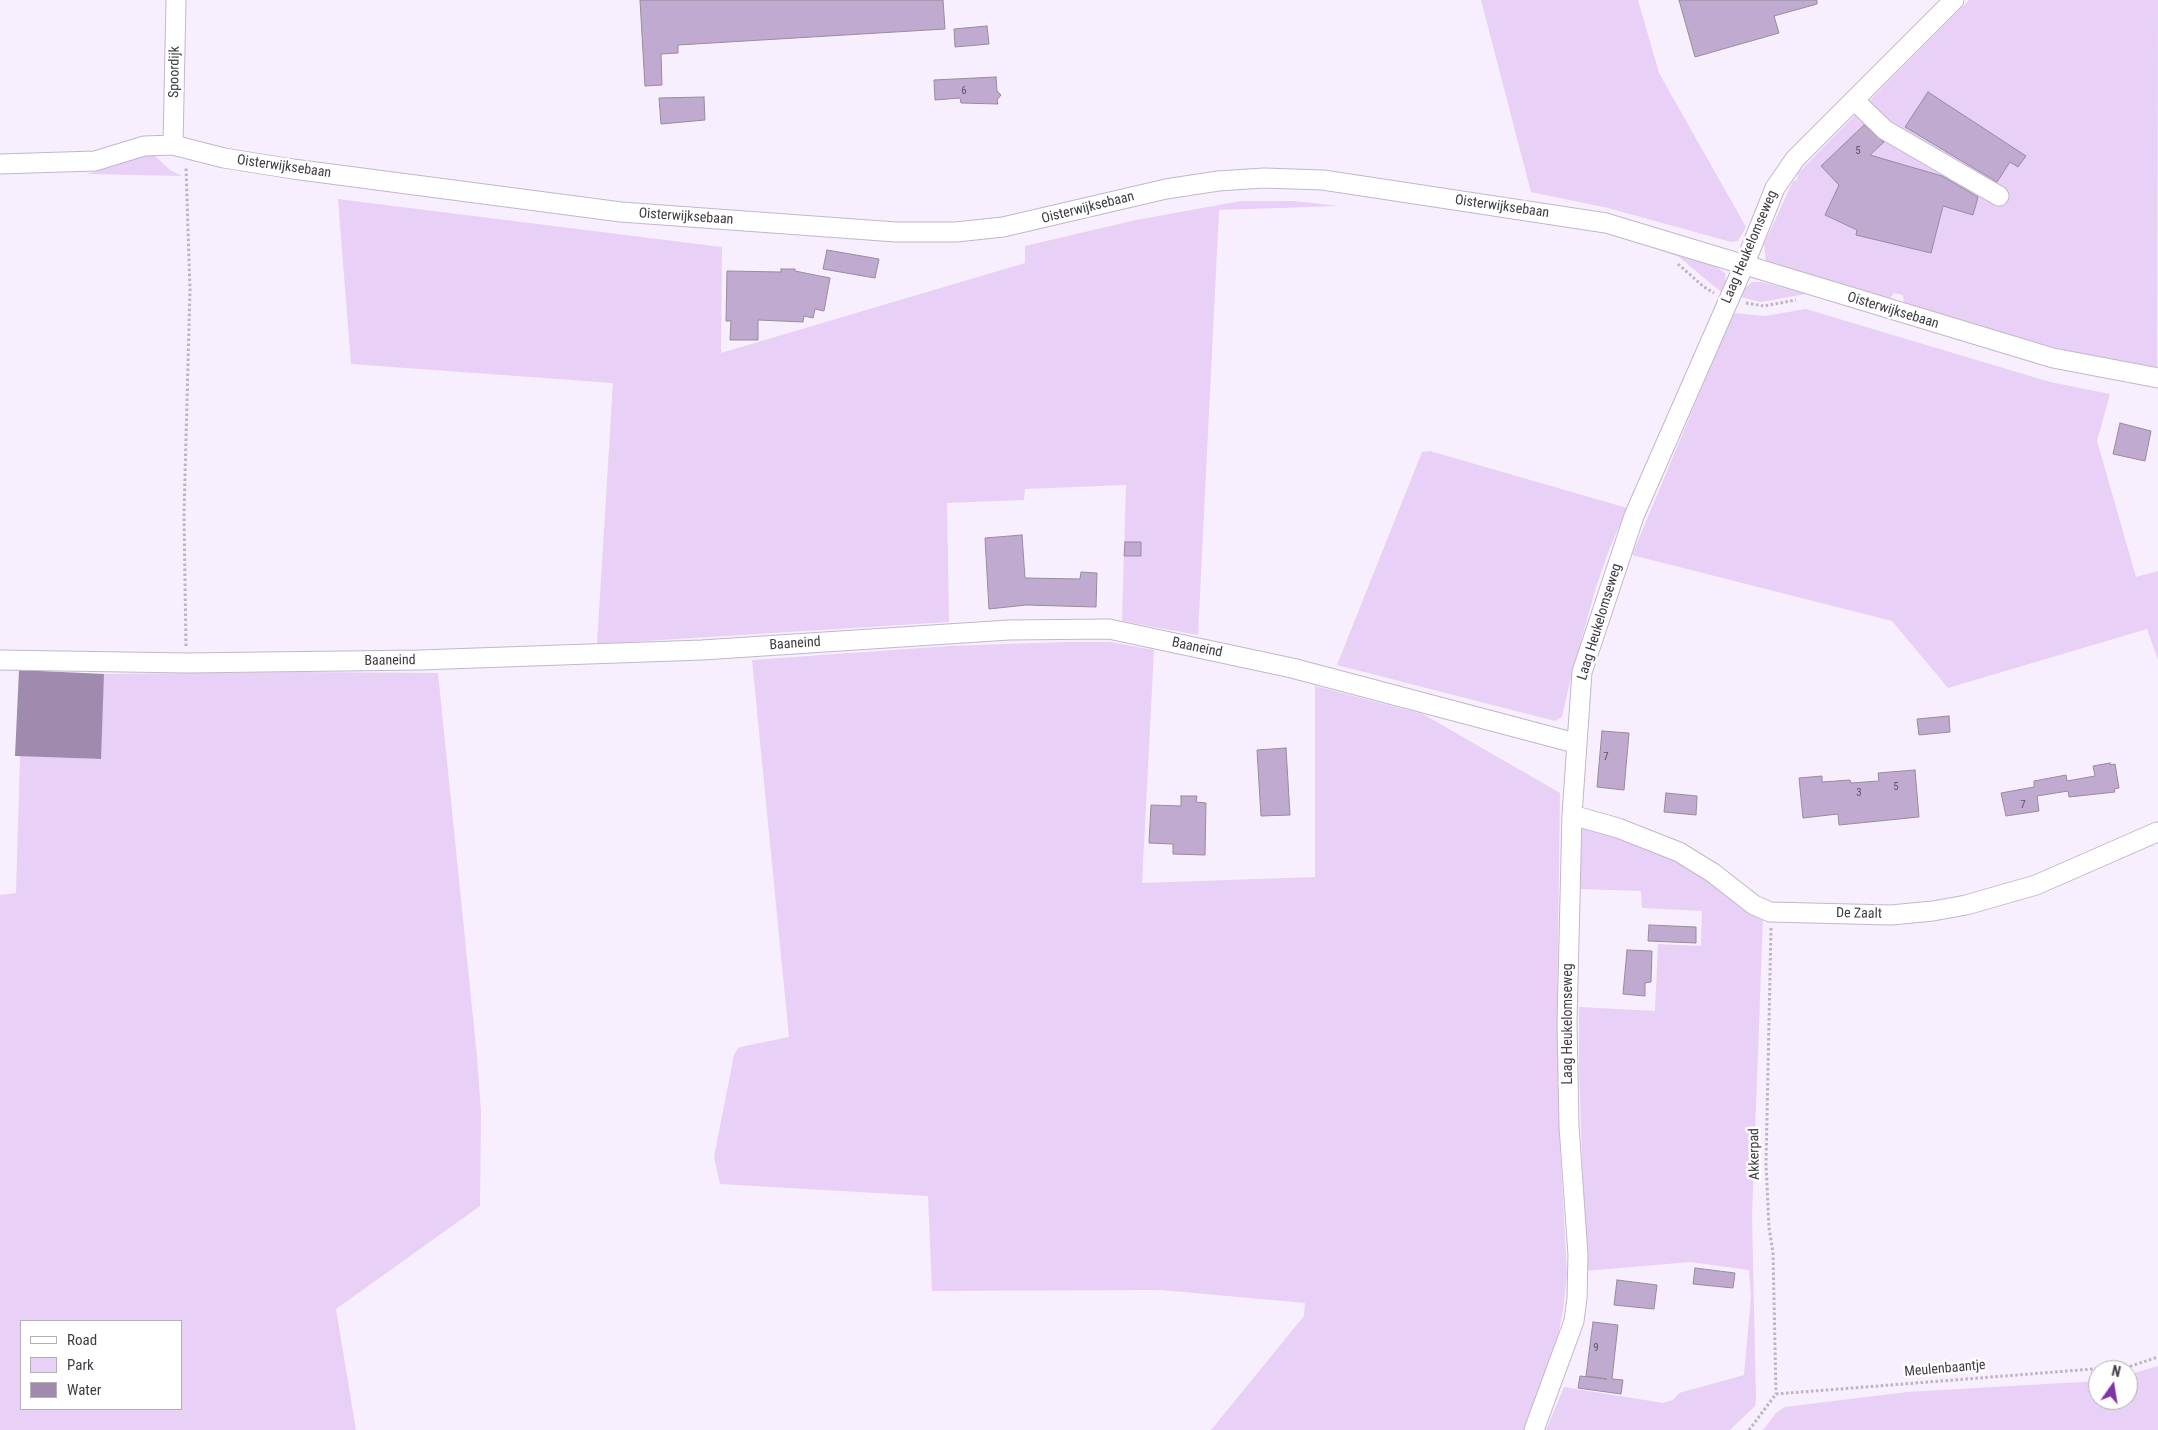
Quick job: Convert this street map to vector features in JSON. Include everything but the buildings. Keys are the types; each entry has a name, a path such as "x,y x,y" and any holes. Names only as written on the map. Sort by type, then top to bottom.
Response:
{"street":[{"name":"Spoordijk","path":"173,145 176,0"},
{"name":"Laag Heukelomseweg","path":"1534,1430 1571,1329 1577,1298 1578,1255 1569,1126 1567,1023 1575,743 1582,672 1631,525 1779,181 1795,159 1954,0"},
{"path":"1854,100 1885,130 1999,196"},
{"name":"Oisterwijksebaan","path":"0,164 86,162 144,146 173,145 224,158 293,169 620,212 896,232 956,232 1003,227 1166,189 1218,181 1295,178 1606,223 1745,263 1896,312 2053,358 2158,378"},
{"name":"Baaneind","path":"0,660 187,663 420,660 692,650 1009,630 1109,629 1292,668 1575,743"},
{"name":"De Zaalt","path":"1572,815 1626,831 1679,852 1714,873 1754,905 1770,912 1891,915 1933,911 1966,905 2036,885 2157,832"}],"path":[{"path":"186,164 190,290 184,514 187,663"},
{"name":"Akkerpad","path":"1770,912 1766,1164 1768,1228 1773,1252 1776,1394"},
{"name":"Meulenbaantje","path":"1776,1394 2131,1366 2158,1357"},
{"path":"1749,1430 1776,1394"}],"green space":[{"path":"1481,0 1638,0 1659,73 1746,227 1738,241 1731,242 1608,208 1531,192"},
{"path":"1969,0 2158,0 2157,376 1904,305 1903,295 1894,293 1887,302 1766,262 1764,244 1793,181 1797,180 1798,173"},
{"path":"152,153 170,170 182,176 87,174"},
{"path":"338,199 722,247 721,353 1025,263 1025,246 1136,220 1241,201 1294,201 1339,206 1219,210 1198,635 1122,621 1126,485 1025,489 1024,500 947,503 949,622 597,644 613,383 351,364"},
{"path":"1642,244 1712,264 1725,273 1726,286 1721,292 1679,257"},
{"path":"1752,282 1762,282 1806,294 1761,302 1741,297 1745,288"},
{"path":"1806,309 2050,382 2110,394 2097,441 2136,577 2158,571 2158,660 2147,629 1948,688 1892,621 1632,555 1733,313 1765,316"},
{"path":"1430,451 1627,508 1596,587 1562,717 1555,721 1337,665 1422,452"},
{"path":"1111,642 1154,650 1142,883 1315,877 1315,686 1423,714 1560,793 1557,1010 1559,1128 1567,1273 1563,1311 1554,1355 1526,1430 1211,1430 1304,1316 1305,1303 1161,1290 932,1291 928,1196 720,1184 714,1157 734,1055 738,1048 789,1037 752,660 949,646"},
{"path":"438,673 477,1057 481,1112 480,1206 336,1309 356,1430 0,1430 0,895 16,893 20,756 100,759 104,674"},
{"path":"1582,827 1652,843 1763,917 1752,1215 1756,1400 1755,1406 1730,1430 1546,1430 1564,1387 1663,1403 1673,1400 1679,1393 1744,1375 1751,1297 1749,1270 1690,1262 1586,1271 1579,1070 1579,1007 1655,1011 1658,944 1701,946 1702,911 1642,908 1641,891 1579,889"},
{"path":"2158,1366 2158,1430 1763,1430 1777,1412 1785,1407 1907,1392 2088,1382 2088,1410 2138,1410 2138,1372"}],"water":[{"path":"19,670 104,674 101,759 15,756"}]}
